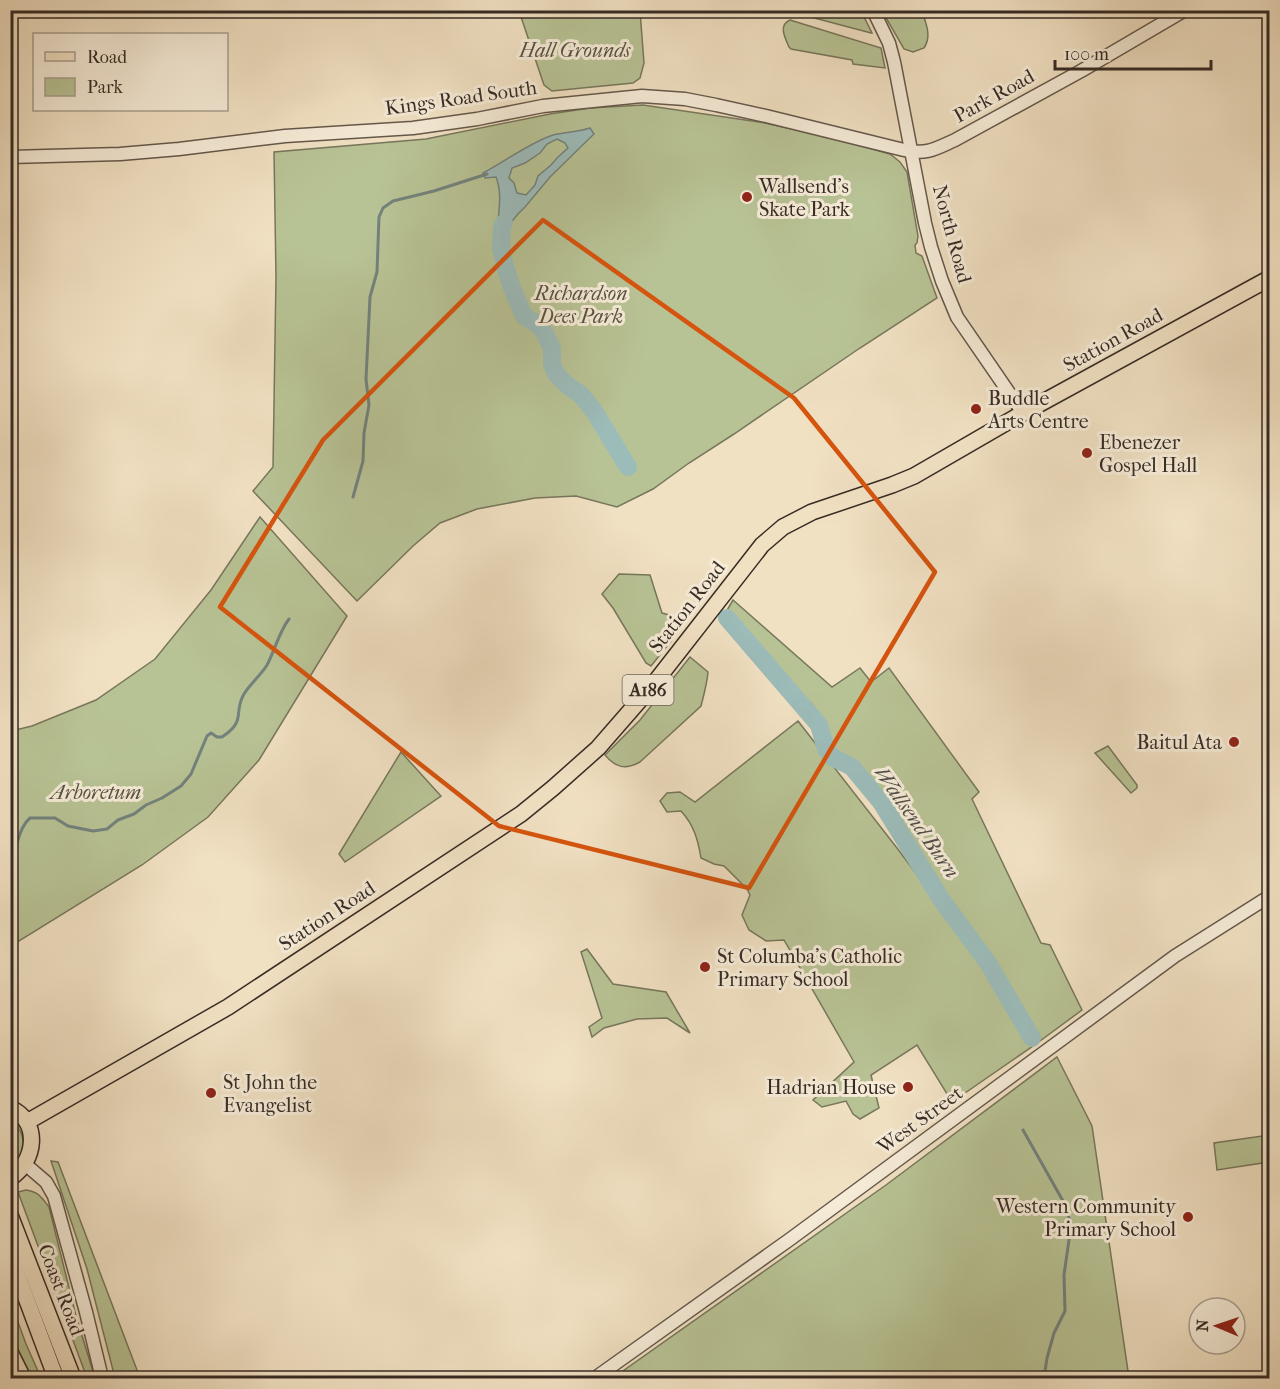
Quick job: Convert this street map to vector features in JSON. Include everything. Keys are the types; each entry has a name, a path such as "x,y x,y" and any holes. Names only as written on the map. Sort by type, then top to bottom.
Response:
{"main road":[{"name":"Station Road","path":"27,1122 228,1006 521,814 554,789 598,748 652,686 762,545 775,532 812,512 914,476 1023,413 1269,278"},
{"path":"10,1108 27,1122 32,1137 32,1150 26,1164 12,1178"},
{"name":"Coast Road","path":"10,1215 73,1378"},
{"name":"Coast Road","path":"10,1255 56,1378"},
{"path":"10,1352 23,1378"}],"street":[{"name":"North Road","path":"873,10 889,43 931,247 942,281 957,317 1023,413"},
{"name":"Park Road","path":"911,152 930,151 956,140 1185,10"},
{"name":"Kings Road South","path":"10,157 120,154 285,136 414,128 543,106 642,96 685,99 716,105 911,152"},
{"name":"West Street","path":"595,1378 789,1240 1175,956 1269,896"},
{"path":"26,1164 46,1182 54,1196 102,1378"}],"highlighted area":[{"path":"543,220 794,398 935,572 749,888 499,826 220,607 323,440"}],"green space":[{"name":"Hall Grounds","path":"519,11 640,11 644,63 640,78 633,83 552,91 544,85"},
{"path":"788,11 861,11 872,33 871,33"},
{"path":"882,11 922,11 928,34 924,48 913,52 904,49"},
{"path":"790,20 881,48 885,68 853,64 852,60 791,49 783,28"},
{"name":"Richardson Dees Park","path":"643,105 765,123 837,139 890,154 907,172 918,236 915,245 916,253 922,256 937,298 653,489 617,507 576,496 535,498 477,509 440,523 357,601 253,491 273,467 276,277 274,152 426,139 550,114 590,108"},
{"name":"Arboretum","path":"260,517 347,616 259,760 208,817 142,865 11,946 11,731 32,726 96,700 155,659 211,590"},
{"path":"619,574 650,575 662,613 670,615 672,640 651,666 646,663 602,594"},
{"path":"733,600 832,687 860,668 871,682 889,668 979,792 972,799 1041,943 1050,945 1082,1010 1040,1041 978,941 885,801 851,762 832,746 825,722 811,703 803,700 726,612"},
{"path":"690,657 708,672 701,706 640,762 625,767 613,763 605,755 640,720"},
{"path":"798,721 985,966 1033,1046 952,1102 917,1045 871,1075 879,1108 860,1119 853,1114 846,1101 822,1107 813,1100 854,1062 784,940 766,941 749,930 742,915 750,895 747,889 724,866 701,858 695,833 685,816 681,811 667,812 660,801 667,793 680,792 695,802"},
{"path":"1108,746 1137,785 1131,793 1095,753"},
{"path":"401,752 441,796 345,862 339,854"},
{"path":"587,949 613,984 666,992 690,1033 667,1018 637,1019 604,1028 592,1037 589,1027 602,1018 581,952"},
{"path":"1057,1057 1092,1126 1129,1378 613,1378 886,1185"},
{"path":"10,1120 20,1131 23,1144 20,1156 11,1167"},
{"path":"1269,1135 1269,1162 1217,1170 1214,1143"},
{"path":"51,1161 58,1162 140,1378 115,1378 87,1269"},
{"path":"26,1190 37,1194 49,1207 76,1316 95,1378 87,1378 18,1192"},
{"path":"10,1300 41,1378 31,1378 11,1337"}],"water":[{"path":"590,128 594,134 550,177 509,225 501,248 498,237 499,186 496,177 485,178 483,173 544,138","holes":["557,139 565,143 568,148 538,176 535,185 526,195 517,193 514,183 509,178 512,168 525,163 540,153 547,144"]}],"waterway":[{"path":"353,497 363,461 364,433 369,405 366,379 370,297 377,272 379,217 383,208 393,201 487,174"},
{"name":"Wallsend Burn","path":"504,223 501,248 512,288 524,316 541,327 552,348 552,364 556,374 581,395 594,411 628,467"},
{"name":"Wallsend Burn","path":"727,618 819,725 826,749 832,757 852,767 881,802 941,899 988,963 1032,1038"},
{"path":"10,858 23,827 30,818 55,818 68,826 93,831 107,829 118,820 134,814 181,786 191,774 207,736 211,733 222,737 234,726 244,694 267,665 289,619"},
{"name":"Wallsend Burn","path":"1023,1130 1063,1201 1071,1226 1064,1275 1065,1311 1054,1333 1044,1378"}],"place":[{"name":"Wallsend's Skate Park","path":"747,197"},
{"name":"Buddle Arts Centre","path":"976,409"},
{"name":"Ebenezer Gospel Hall","path":"1087,453"},
{"name":"Baitul Ata","path":"1234,742"},
{"name":"St Columba's Catholic Primary School","path":"705,967"},
{"name":"Hadrian House","path":"908,1087"},
{"name":"St John the Evangelist","path":"211,1093"},
{"name":"Western Community Primary School","path":"1188,1217"}]}
